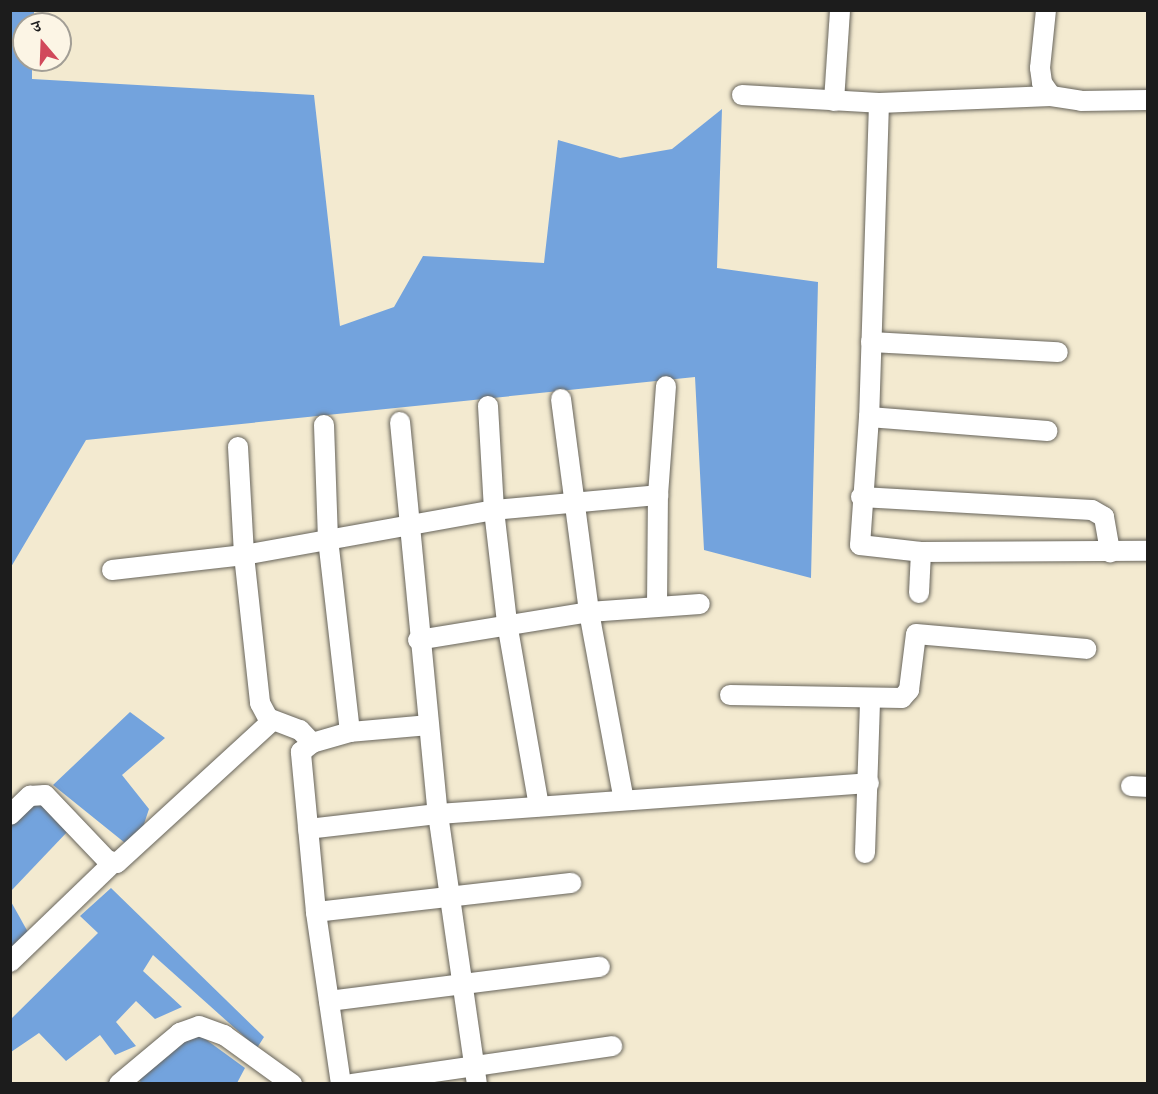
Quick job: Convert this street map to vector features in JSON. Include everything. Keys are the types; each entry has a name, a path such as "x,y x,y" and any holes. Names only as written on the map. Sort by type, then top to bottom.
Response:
{"street":[{"path":"834,100 840,10"},
{"path":"1046,10 1040,68 1042,83 1051,96"},
{"path":"742,95 879,103 1051,96 1081,101 1148,100"},
{"path":"879,103 869,417 861,497 860,545 921,552 1148,551"},
{"path":"871,342 1058,352"},
{"path":"657,606 658,495 666,386"},
{"path":"561,399 589,612 624,800"},
{"path":"488,406 494,510 507,623 539,806"},
{"path":"869,417 1047,431"},
{"path":"400,422 418,640 438,814 476,1076"},
{"path":"324,425 328,539 350,732"},
{"path":"238,447 244,555 258,696 264,714 272,720 300,730 312,743"},
{"path":"112,570 244,555 494,510 658,495"},
{"path":"861,497 1092,510 1104,517 1110,552"},
{"path":"919,593 921,552"},
{"path":"418,640 507,623 589,612 700,604"},
{"path":"730,695 896,700 906,695 916,634 1086,649"},
{"path":"865,853 870,699"},
{"path":"10,962 113,863 272,720"},
{"path":"341,1083 316,912 300,759 304,747 350,732 428,725"},
{"path":"308,829 438,814 869,783"},
{"path":"10,815 30,796 45,795 113,863"},
{"path":"316,912 571,883"},
{"path":"329,1001 600,967"},
{"path":"119,1083 180,1033 199,1026 224,1035 292,1083"},
{"path":"352,1083 476,1076 612,1046"}],"water":[{"path":"11,11 34,11 12,12 12,72 32,72 32,79 314,95 340,326 394,307 423,256 544,263 558,140 620,158 672,149 722,109 717,268 818,282 811,578 704,550 695,377 86,440 11,567"},
{"path":"130,712 165,738 122,775 149,809 135,851 53,785"},
{"path":"29,792 69,830 11,891 10,816"},
{"path":"111,888 264,1037 257,1048 153,955 143,971 182,1007 155,1019 136,1001 116,1022 136,1046 115,1055 100,1035 66,1061 39,1033 11,1052 11,1019 98,933 80,916"},
{"path":"10,900 33,941 10,959"},
{"path":"197,1033 245,1068 237,1083 141,1083 137,1076"}]}
